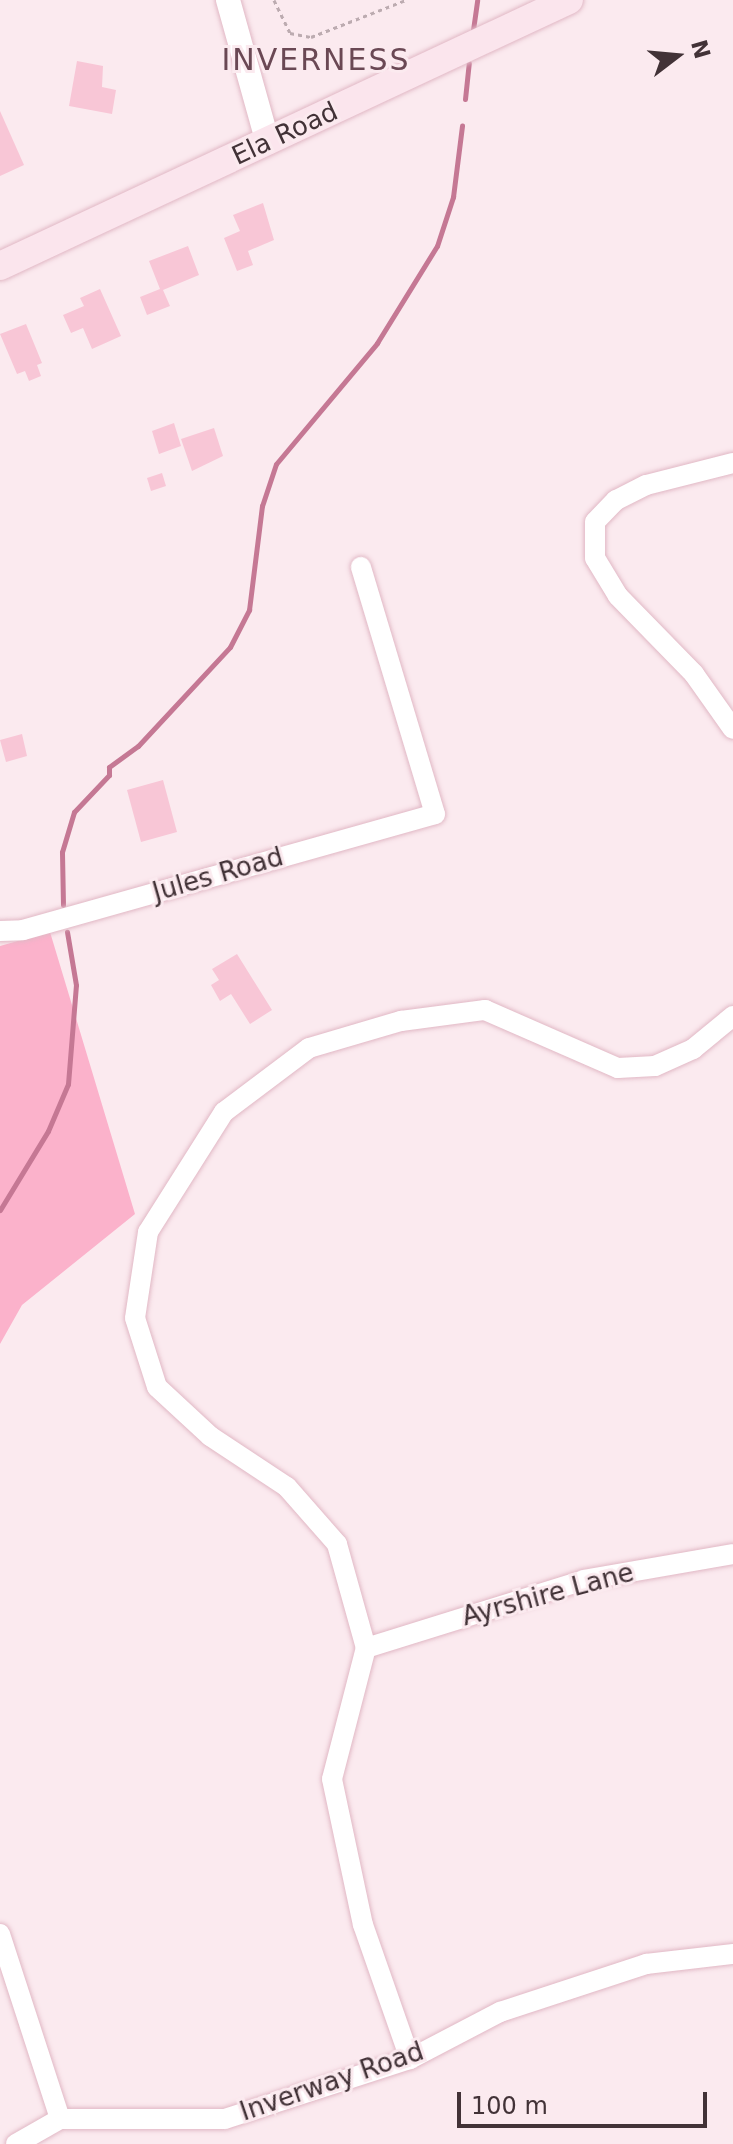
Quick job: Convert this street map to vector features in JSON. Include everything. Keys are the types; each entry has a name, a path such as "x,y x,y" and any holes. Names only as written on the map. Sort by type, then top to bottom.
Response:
{"main road":[{"name":"Ela Road","path":"0,266 569,0"}],"street":[{"path":"228,0 268,143"},
{"path":"733,463 646,485 616,500 595,522 595,558 618,596 694,674 733,729"},
{"name":"Jules Road","path":"0,931 23,930 435,814 361,567"},
{"path":"410,2059 363,1925 332,1779 366,1648 337,1544 287,1487 210,1436 157,1387 135,1318 148,1232 224,1112 309,1048 401,1021 485,1010 618,1068 631,1068 655,1066 693,1049 733,1016"},
{"name":"Ayrshire Lane","path":"366,1648 584,1580 733,1554"},
{"path":"0,1934 60,2119"},
{"name":"Inverway Road","path":"16,2144 60,2119 225,2119 410,2059 500,2012 621,1972 733,1954"}],"path":[{"path":"274,0 290,33 311,37 406,0"}],"shaded area":[{"path":"50,932 135,1214 22,1305 0,1344 0,946"}],"building":[{"path":"77,61 103,66 102,87 116,90 112,114 69,106"},
{"path":"0,111 24,165 0,176"},
{"path":"263,203 274,240 248,251 253,265 237,271 224,238 240,231 233,215"},
{"path":"188,246 199,275 163,290 170,306 147,315 140,297 160,289 149,261"},
{"path":"100,289 121,336 92,349 83,328 71,333 63,315 84,306 80,298"},
{"path":"26,324 42,363 37,365 41,376 29,381 25,371 17,374 0,334"},
{"path":"174,423 181,446 159,454 152,431"},
{"path":"214,428 223,456 192,471 181,439"},
{"path":"162,473 166,486 151,491 147,478"},
{"path":"22,734 27,756 6,762 0,740"},
{"path":"163,780 177,832 141,842 127,790"},
{"path":"237,954 272,1010 250,1024 231,994 220,1001 211,985 219,980 212,969"}],"waterway":[{"path":"473,30 477,0"},
{"path":"465,99 469,63"},
{"path":"63,905 62,852 74,812 109,775 109,767 138,746 230,647 249,610 262,506 276,464 377,343 437,246 453,197 462,126"},
{"path":"0,1210 48,1131 68,1084 76,985 67,932"}],"district":[{"name":"INVERNESS","path":"316,60"}]}
